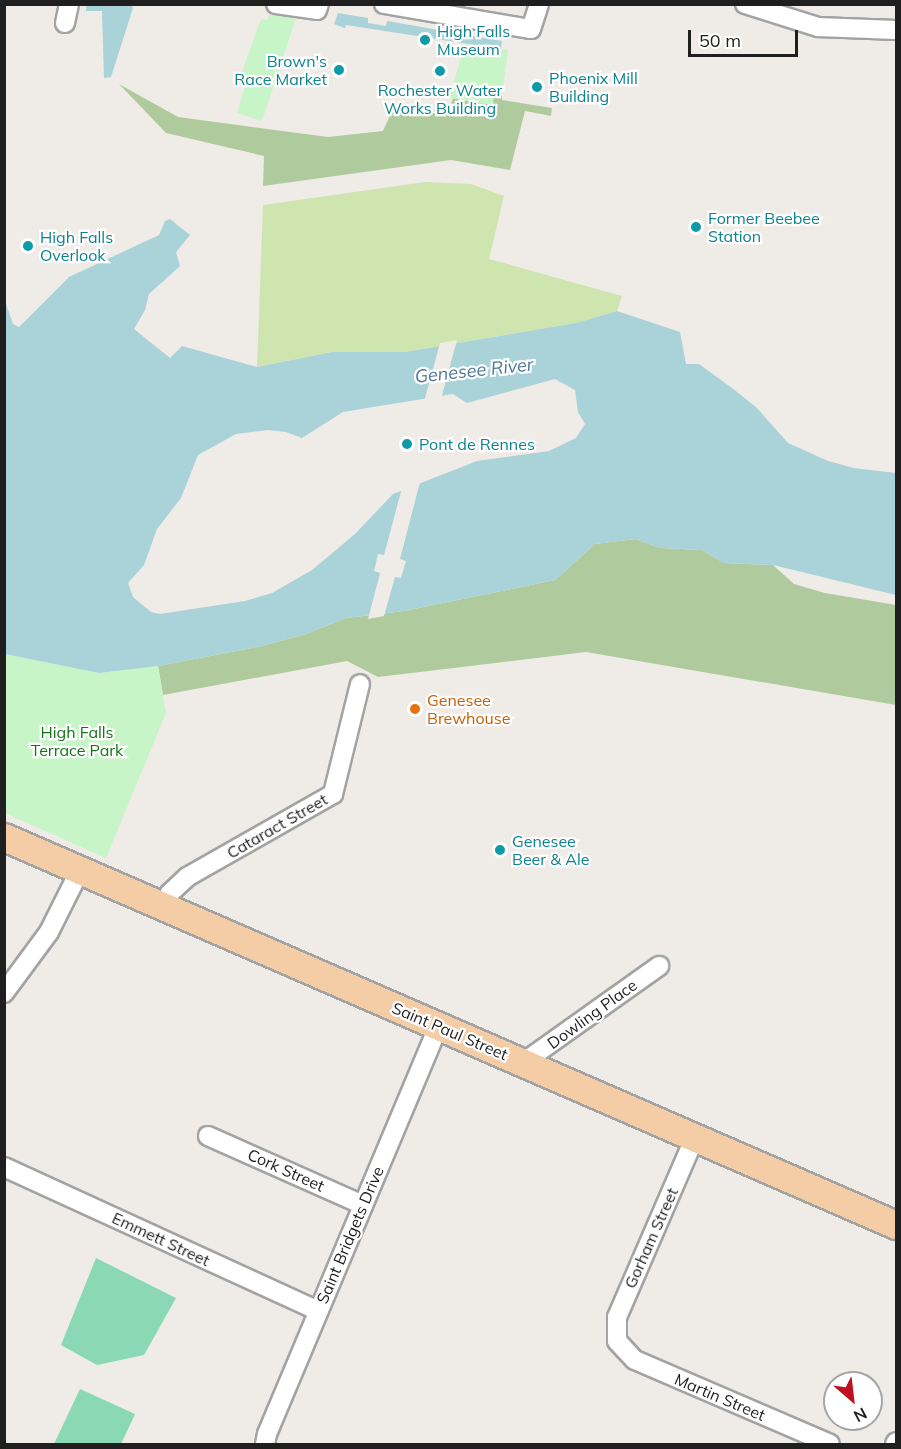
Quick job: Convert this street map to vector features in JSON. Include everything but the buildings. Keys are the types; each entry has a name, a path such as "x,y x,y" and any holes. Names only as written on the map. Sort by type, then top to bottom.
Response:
{"main road":[{"name":"Saint Paul Street","path":"4,837 897,1225"}],"street":[{"path":"66,23 69,4"},
{"path":"276,4 318,7"},
{"path":"384,4 531,29 539,4"},
{"path":"746,4 782,10 825,28 897,30"},
{"name":"Cataract Street","path":"163,906 170,893 187,878 333,794 360,684"},
{"path":"4,993 50,932 80,870"},
{"name":"Dowling Place","path":"524,1062 659,966"},
{"name":"Saint Bridgets Drive","path":"265,1444 267,1434 318,1311 438,1027"},
{"name":"Cork Street","path":"208,1136 363,1205"},
{"name":"Gorham Street","path":"617,1341 617,1317 695,1137"},
{"name":"Emmett Street","path":"4,1167 318,1311"},
{"name":"Martin Street","path":"617,1341 635,1360 830,1444"}],"green space":[{"path":"269,15 296,18 262,121 237,113 245,86 238,83 261,19 267,20"},
{"path":"465,44 508,50 502,96 494,94 493,105 449,98"},
{"path":"119,84 178,117 328,137 383,131 392,111 409,106 446,117 453,98 492,105 494,94 502,96 502,100 552,108 551,116 525,111 510,170 451,160 263,186 264,156 166,133"},
{"path":"425,182 471,184 504,196 489,259 622,296 617,311 576,323 405,352 332,352 257,367 263,205"},
{"path":"635,539 661,548 702,550 724,563 773,565 794,584 825,593 896,605 896,705 586,652 378,677 347,661 163,695 158,666 262,646 306,634 346,618 404,611 555,580 595,544"},
{"name":"High Falls Terrace Park","path":"5,654 99,673 158,666 166,713 106,858 5,813"},
{"path":"96,1258 176,1298 144,1355 97,1365 61,1345"},
{"path":"80,1389 135,1414 121,1444 54,1444"}],"water":[{"path":"86,4 131,5 133,8 111,77 104,78 102,11 86,11"},
{"path":"338,13 368,18 368,23 386,26 387,21 502,41 501,49 346,25 345,28 334,24"},
{"name":"Genesee River","path":"170,219 190,235 176,252 180,266 149,294 145,310 134,329 170,358 182,346 257,367 332,352 405,352 576,323 617,311 680,332 686,364 699,364 732,388 756,407 788,443 828,461 854,468 896,473 896,595 773,565 724,563 702,550 661,548 635,539 595,544 555,580 404,611 346,618 306,634 262,646 158,666 99,673 5,654 4,298 13,324 19,327 69,277 159,235 165,221","holes":["555,379 575,390 578,412 585,424 576,438 549,451 477,461 393,494 355,534 312,570 272,593 245,601 160,614 151,612 133,597 128,583 144,565 157,529 181,498 198,455 236,434 268,430 286,432 302,438 343,412 453,394 467,403"]}],"pier":[{"path":"457,340 441,399 424,402 440,343"},
{"path":"420,482 400,559 406,561 401,578 395,577 384,616 368,619 380,573 374,571 378,554 384,555 402,488"}],"place":[{"name":"High Falls Museum","path":"425,40"},
{"name":"Brown's Race Market","path":"339,70"},
{"name":"Rochester Water Works Building","path":"440,71"},
{"name":"Phoenix Mill Building","path":"537,87"},
{"name":"Former Beebee Station","path":"696,227"},
{"name":"High Falls Overlook","path":"28,246"},
{"name":"Pont de Rennes","path":"407,444"},
{"name":"Genesee Brewhouse","path":"415,709"},
{"name":"Genesee Beer & Ale","path":"500,850"}]}
